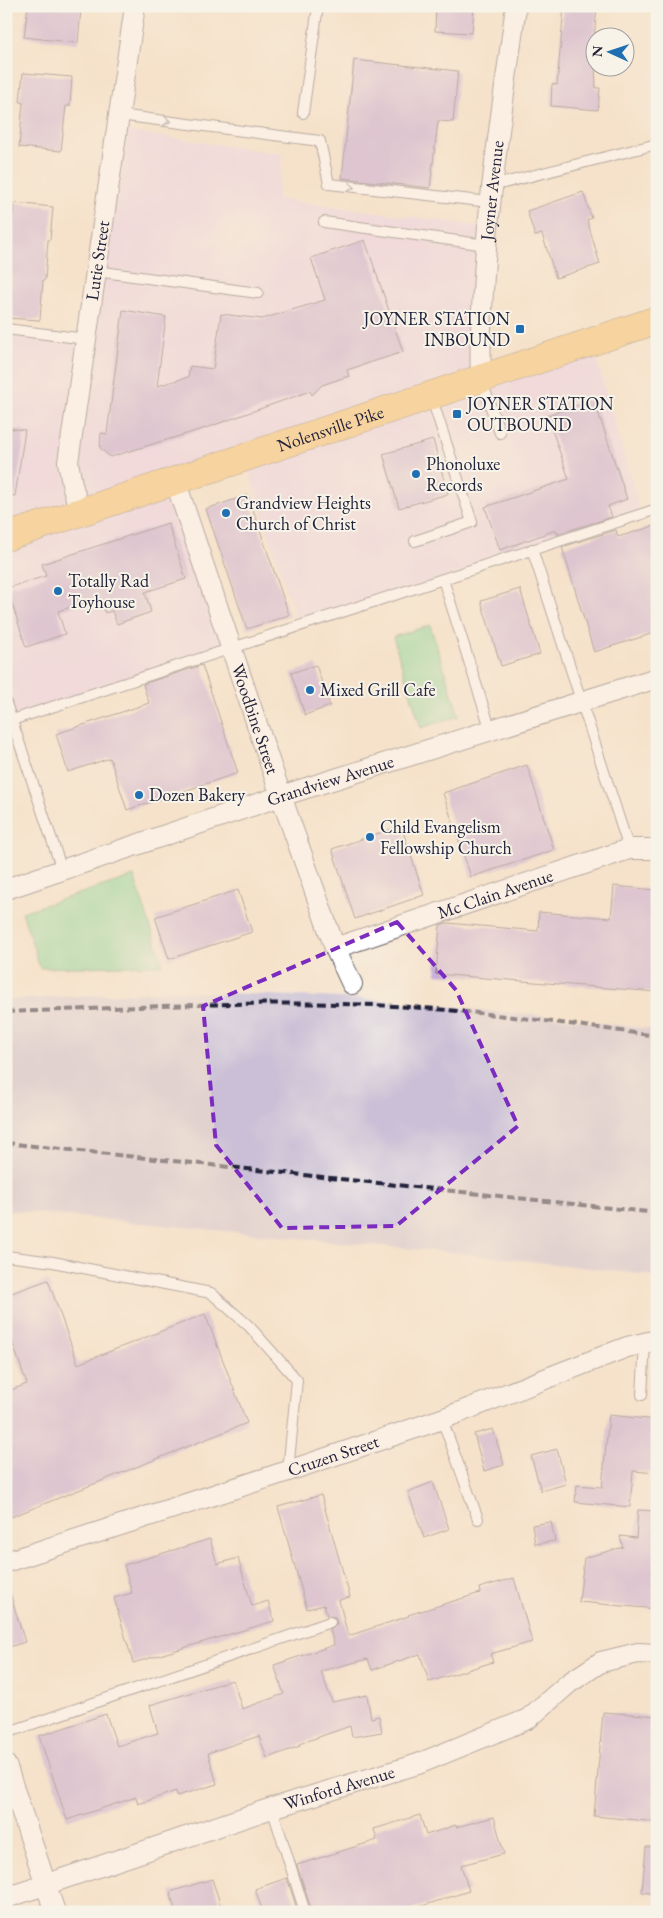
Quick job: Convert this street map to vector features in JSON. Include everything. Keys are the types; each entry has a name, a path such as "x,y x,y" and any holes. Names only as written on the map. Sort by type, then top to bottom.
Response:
{"main road":[{"name":"Nolensville Pike","path":"6,537 657,320"}],"street":[{"name":"Lutie Street","path":"80,513 68,462 135,6"},
{"name":"Joyner Avenue","path":"481,378 479,345 486,245 516,6"},
{"name":"Woodbine Street","path":"175,480 281,796 335,948 352,984"},
{"name":"Grandview Avenue","path":"6,889 281,796 657,678"},
{"name":"Mc Clain Avenue","path":"335,948 629,849 657,849"},
{"name":"Cruzen Street","path":"6,1562 442,1420 627,1347 651,1341"},
{"name":"Winford Avenue","path":"6,1898 272,1808 418,1764 528,1719 570,1683 601,1662 638,1653 657,1654"},
{"path":"6,1765 55,1912"}],"lane":[{"path":"303,113 318,6"},
{"path":"119,115 320,141 329,184 491,194 657,144"},
{"path":"324,222 486,245"},
{"path":"96,271 258,293"},
{"path":"6,329 86,339"},
{"path":"481,378 500,433"},
{"path":"416,541 472,522 430,395"},
{"path":"9,721 657,509"},
{"path":"532,549 629,849"},
{"path":"443,578 492,731"},
{"path":"6,703 9,721 62,870"},
{"path":"6,1256 52,1262 211,1293 249,1326 297,1380 288,1471"},
{"path":"642,1395 651,1341"},
{"path":"442,1420 478,1519"},
{"path":"6,1733 330,1622"},
{"path":"272,1808 305,1912"}],"highlighted area":[{"path":"397,922 456,990 518,1126 396,1226 282,1228 216,1145 203,1006"}],"shaded area":[{"path":"117,130 283,154 277,199 488,227 481,378 591,341 641,514 298,626 244,457 175,481 231,649 6,723 6,329 86,339"},
{"path":"174,991 365,999 547,1016 657,1030 657,1276 486,1256 6,1210 6,1000"}],"green space":[{"path":"430,625 459,716 421,728 393,637"},
{"path":"134,876 163,965 40,968 22,912"}],"building":[{"path":"28,6 81,8 78,43 24,37"},
{"path":"436,6 474,7 472,33 435,31"},
{"path":"564,6 597,6 595,28 586,28 586,78 596,78 596,88 600,88 598,110 551,106 552,84 557,85"},
{"path":"354,60 458,71 453,122 438,121 430,188 342,178"},
{"path":"23,73 72,77 70,106 66,106 61,151 19,147 23,103 20,102"},
{"path":"583,192 592,218 587,220 600,264 556,278 542,234 535,236 527,211"},
{"path":"14,203 53,207 45,280 43,280 40,320 6,318 6,257 7,243 10,243"},
{"path":"365,240 403,352 347,370 349,376 322,385 312,395 310,391 206,428 110,457 100,448 101,433 107,434 123,310 166,317 157,386 188,377 190,366 213,369 221,314 262,319 325,300 311,258"},
{"path":"594,400 627,499 608,506 612,517 557,534 556,530 500,550 485,507 569,479 547,415"},
{"path":"6,428 25,430 15,496 6,495"},
{"name":"Phonoluxe Records","path":"433,440 448,494 399,508 383,454"},
{"path":"248,495 289,615 247,629 206,509"},
{"path":"168,523 186,579 145,592 151,612 117,624 112,611 105,613 100,598 58,611 65,634 26,647 7,588 46,576 42,564"},
{"path":"657,525 657,632 594,652 562,547 616,530 618,537"},
{"path":"520,589 540,654 501,666 481,601"},
{"path":"202,665 238,773 127,810 110,758 68,772 56,734 149,703 143,684"},
{"name":"Mixed Grill Cafe","path":"316,665 330,706 305,715 291,673"},
{"path":"527,765 554,850 471,877 443,793"},
{"path":"401,826 424,895 355,919 332,849"},
{"path":"614,886 657,890 657,992 436,974 440,925 447,923 538,931 539,912 611,918"},
{"path":"238,890 252,932 169,959 155,917"},
{"path":"48,1280 78,1364 205,1314 247,1423 6,1519 6,1392 27,1384 6,1325 6,1295"},
{"path":"609,1415 657,1420 657,1473 633,1471 630,1507 575,1502 577,1485 602,1487"},
{"path":"493,1429 504,1465 484,1471 474,1434"},
{"path":"557,1449 566,1484 541,1491 531,1456"},
{"path":"433,1482 449,1529 424,1538 408,1492"},
{"path":"321,1495 350,1597 339,1600 348,1636 480,1593 479,1588 514,1578 532,1642 490,1654 493,1662 429,1682 420,1654 372,1670 368,1659 321,1671 332,1702 367,1695 371,1718 379,1716 382,1732 352,1737 350,1726 299,1744 300,1746 267,1758 259,1736 208,1753 217,1784 177,1796 176,1791 138,1804 136,1797 67,1820 39,1736 106,1714 117,1746 158,1733 150,1705 233,1680 242,1709 284,1694 274,1665 334,1645 330,1629 337,1624 335,1617 327,1616 324,1605 307,1609 278,1507"},
{"path":"638,1510 657,1511 657,1609 579,1602 584,1558 623,1547 620,1536 636,1538"},
{"path":"551,1522 555,1541 535,1544 532,1525"},
{"path":"210,1539 217,1564 238,1558 252,1606 268,1601 274,1621 133,1663 114,1598 132,1593 124,1565"},
{"path":"10,1593 25,1642 6,1648 6,1594"},
{"path":"603,1712 657,1716 657,1822 594,1816"},
{"path":"420,1815 426,1835 456,1825 456,1827 494,1817 504,1854 461,1865 469,1891 403,1912 312,1912 297,1865 377,1840 374,1829"},
{"path":"646,1847 657,1847 657,1894 642,1892"},
{"path":"287,1878 298,1912 263,1912 255,1889"},
{"path":"212,1879 223,1912 176,1912 170,1892"}],"railway":[{"path":"6,1012 199,1005 345,1004 459,1011 657,1036"},
{"path":"6,1143 657,1213"}],"place":[{"name":"JOYNER STATION INBOUND","path":"520,329"},
{"name":"JOYNER STATION OUTBOUND","path":"457,414"},
{"name":"Phonoluxe Records","path":"416,474"},
{"name":"Grandview Heights Church of Christ","path":"226,513"},
{"name":"Totally Rad Toyhouse","path":"58,591"},
{"name":"Mixed Grill Cafe","path":"310,690"},
{"name":"Dozen Bakery","path":"139,795"},
{"name":"Child Evangelism Fellowship Church","path":"370,837"}]}
